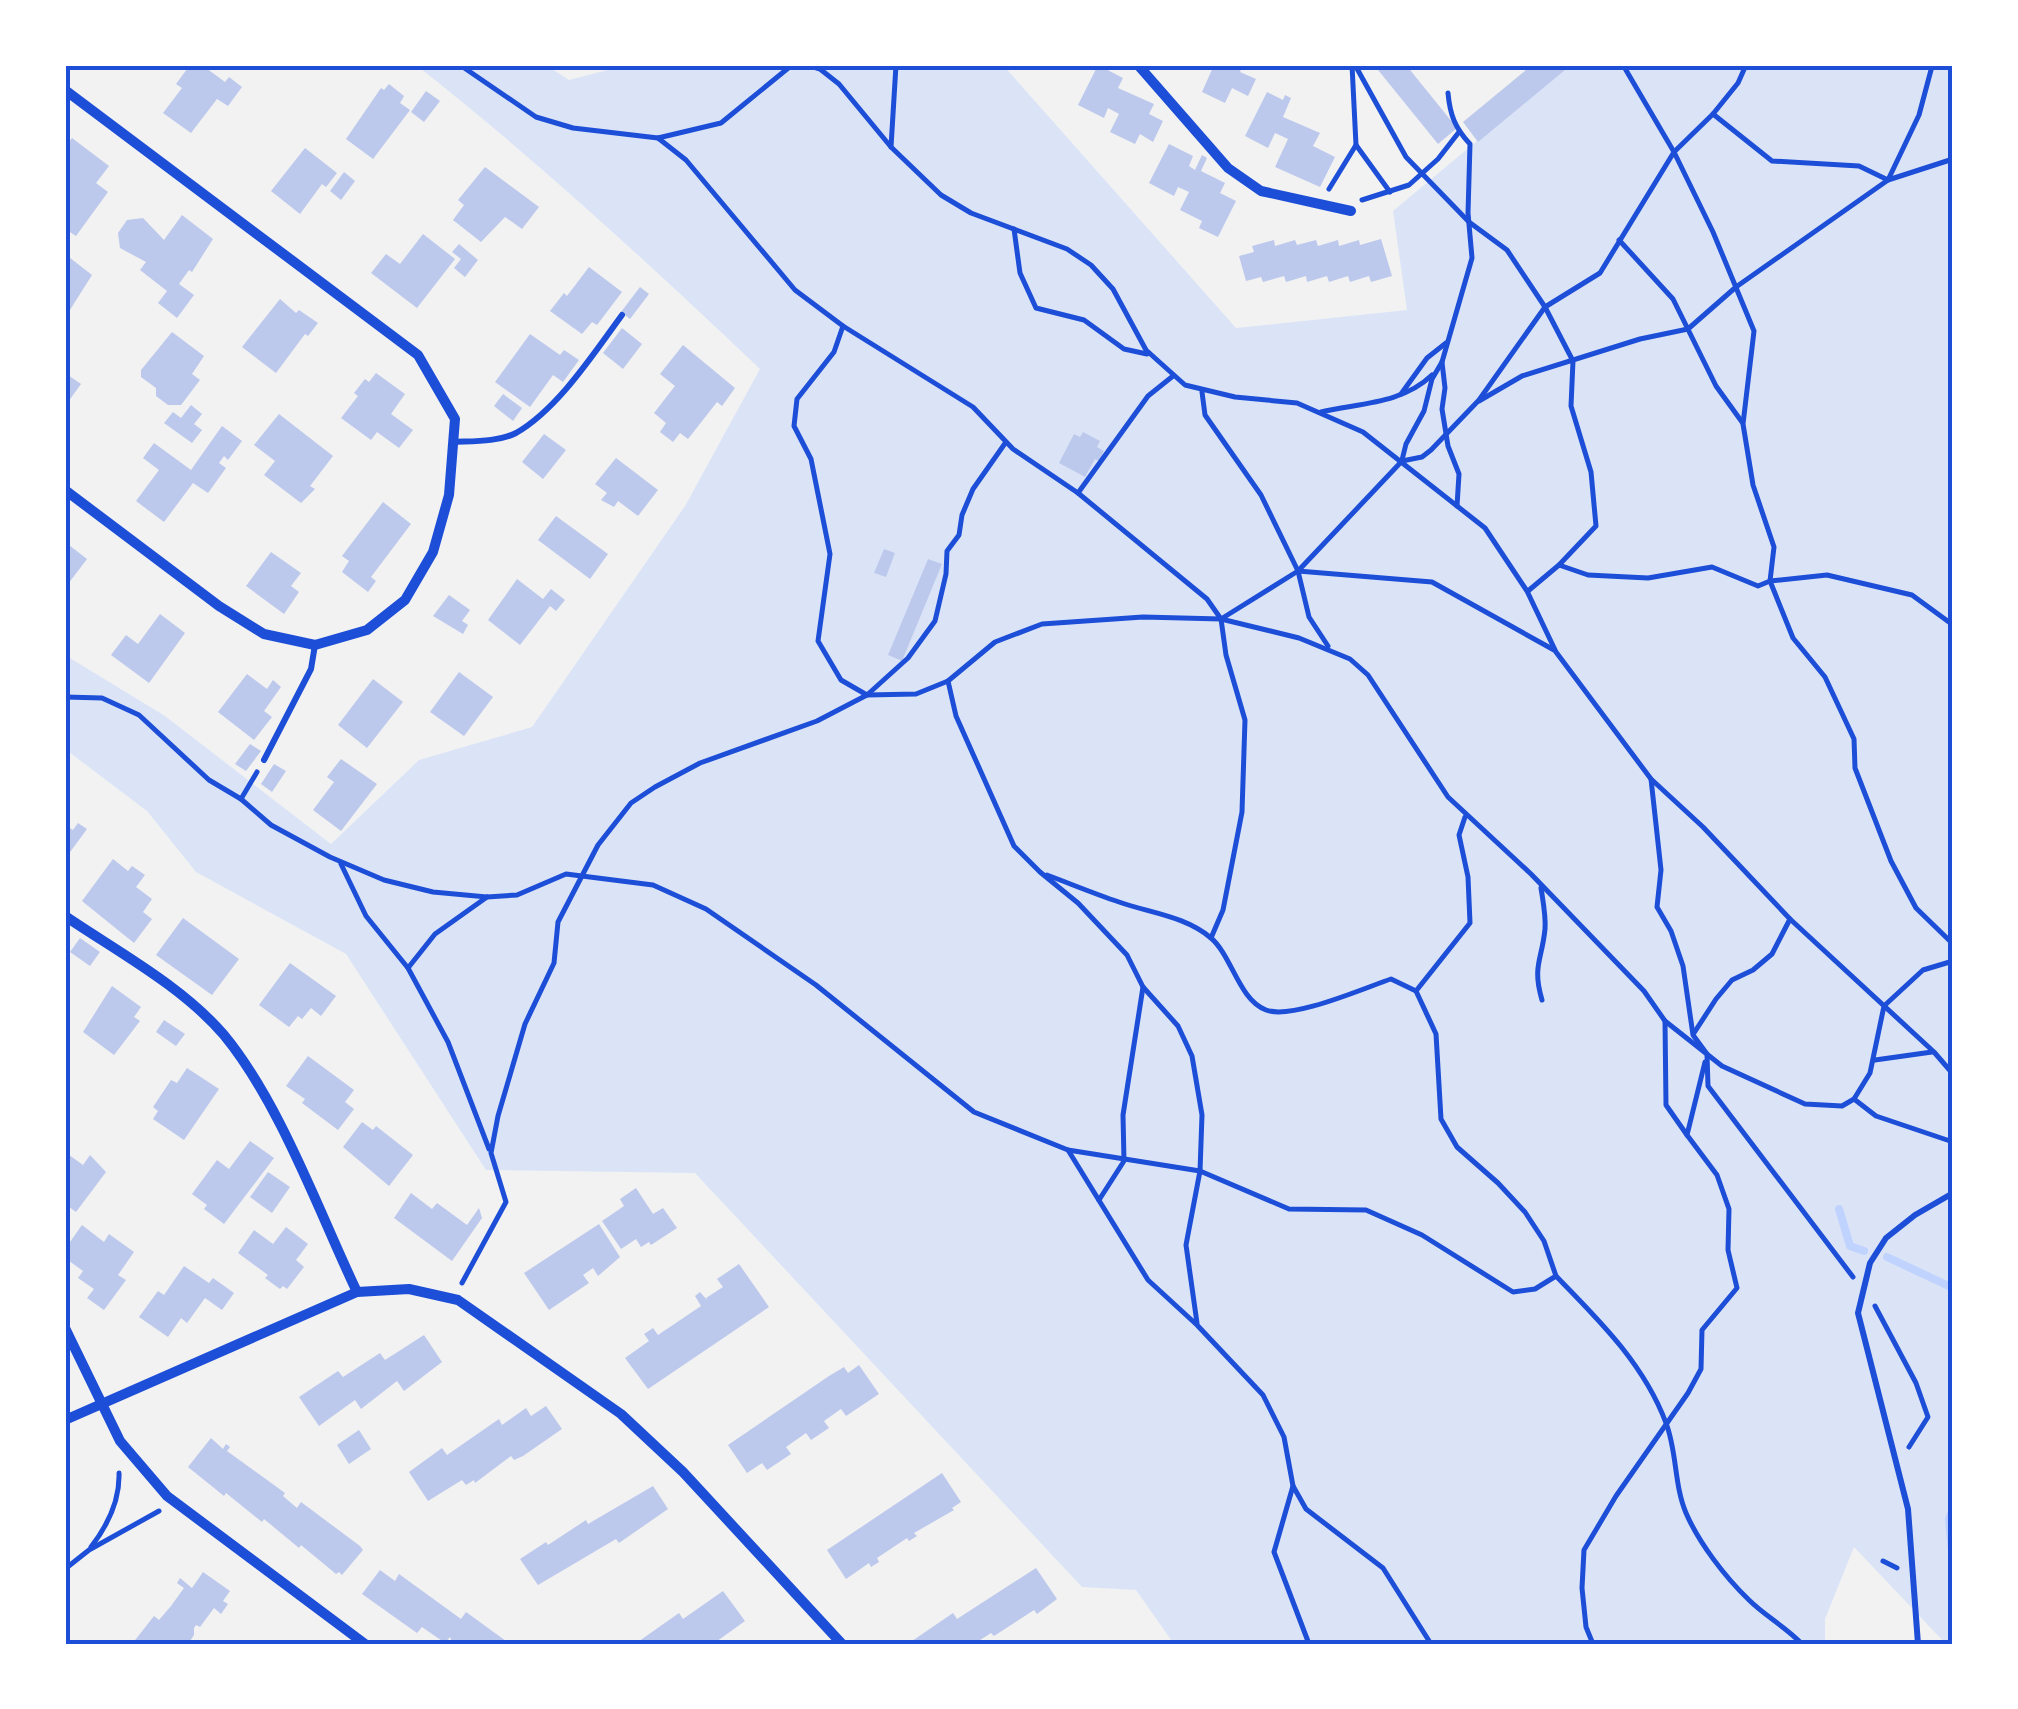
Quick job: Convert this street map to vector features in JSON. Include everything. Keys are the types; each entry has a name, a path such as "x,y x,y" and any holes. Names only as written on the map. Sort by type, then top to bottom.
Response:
{"street":[{"path":"1138,65 1228,168 1261,191 1351,211"},
{"path":"65,90 418,355 455,420 449,496 434,552 405,600 367,630 315,645 264,634 218,606 65,490"},
{"path":"65,916 195,1007 252,1072 357,1292"},
{"path":"65,1420 357,1292 409,1289 458,1300 621,1414 683,1472 842,1644"},
{"path":"65,1328 120,1441 167,1496 364,1644"}],"lane":[{"path":"454,442 514,434 578,374 622,316"},
{"path":"264,760 312,670 315,645"},
{"path":"1918,1644 1908,1509 1858,1313 1870,1263 1886,1238 1953,1194"}],"path":[{"path":"460,65 536,117 573,128 658,138 721,123 792,65"},
{"path":"807,65 820,69 839,84 890,147 941,194 972,213 1067,249 1091,265 1113,290 1150,354 1185,385 1202,391 1298,403 1363,432 1485,528 1528,592 1556,652 1651,779 1703,826 1790,920 1953,1074"},
{"path":"890,147 896,65"},
{"path":"1353,65 1356,144 1390,192"},
{"path":"1353,65 1388,129 1422,175 1469,222 1507,250 1545,307 1573,360 1571,406 1591,472 1596,526 1528,592"},
{"path":"1623,65 1674,152 1754,331 1744,424 1753,485 1774,548 1770,581 1793,638 1826,677 1854,739 1855,768 1891,860 1916,908 1953,944"},
{"path":"1402,461 1422,457 1472,405 1545,307 1600,273 1674,152 1713,114 1738,83 1746,65"},
{"path":"1888,180 1919,115 1930,70"},
{"path":"1222,619 1298,571 1402,461 1406,444 1424,410 1472,258 1470,144 1450,115 1448,93"},
{"path":"1713,114 1772,161 1859,166 1888,180"},
{"path":"1351,211 1364,199 1409,185 1459,132"},
{"path":"658,138 686,160 795,290 843,326 973,407 1006,442 1078,493 1207,600 1222,619 1226,655 1244,720 1242,794 1222,910 1211,938"},
{"path":"1320,204 1356,144"},
{"path":"1472,405 1522,376 1688,328 1736,288 1888,180 1953,159"},
{"path":"1014,229 1020,272 1036,308 1084,320 1124,349 1150,354"},
{"path":"1619,240 1674,300 1716,386 1744,424"},
{"path":"843,326 834,352 797,399 794,426 811,459 830,554 818,641 842,680 866,695 916,694 948,681 995,642 1042,624 1143,617 1222,619 1330,648 1350,658 1368,676 1406,738 1466,817 1541,886 1644,991 1665,1021 1722,1066 1805,1104 1842,1106 1854,1100 1876,1060 1884,1006 1923,970 1953,960"},
{"path":"1401,394 1427,358 1448,342"},
{"path":"1318,412 1374,404 1401,394 1429,379 1442,362"},
{"path":"1442,362 1445,432 1459,474 1457,506"},
{"path":"1078,493 1148,396 1174,376"},
{"path":"1202,391 1205,415 1260,495 1298,571 1309,617 1330,648"},
{"path":"491,1153 517,1047 554,963 558,922 598,845 631,803 655,786 700,763 817,721 866,695 908,658 935,621 947,551 959,536 972,489 1006,442"},
{"path":"1559,565 1588,575 1648,578 1712,567 1758,586 1770,581 1827,575 1912,595 1953,625"},
{"path":"1298,571 1432,582 1556,652"},
{"path":"948,681 956,716 1014,846 1078,903 1126,955 1143,987 1178,1026 1192,1056 1202,1115 1200,1171 1186,1246 1198,1325"},
{"path":"65,696 102,698 139,715 210,780 241,799 271,825 384,880 432,892 487,898 517,895 566,874 654,884 706,909 816,985 974,1112 1068,1150 1200,1171 1288,1209 1366,1210 1422,1235 1513,1292 1535,1289 1556,1276"},
{"path":"241,799 264,760"},
{"path":"1651,779 1661,870 1657,907 1671,931 1683,966 1693,1036 1707,1054 1708,1086 1875,1306 1916,1383 1928,1417 1898,1461"},
{"path":"1416,991 1470,923 1468,876 1459,835 1466,817"},
{"path":"340,861 366,916 408,968 448,1042 506,1202 462,1280"},
{"path":"1040,872 1121,903 1176,918 1211,938 1233,966 1247,994 1266,1010 1290,1012 1391,979 1416,991 1436,1034 1441,1119 1456,1147 1498,1182 1525,1212 1544,1241 1556,1276 1606,1328 1639,1370 1666,1424 1686,1512 1718,1564 1750,1601 1802,1644"},
{"path":"1541,886 1545,928 1537,958 1537,982 1542,1000"},
{"path":"408,968 435,934 487,898"},
{"path":"1693,1036 1732,980 1753,970 1772,954 1790,920"},
{"path":"1099,1200 1124,1161 1123,1115 1143,987"},
{"path":"1593,1644 1586,1627 1582,1588 1584,1550 1702,1370 1702,1330 1738,1288 1728,1250 1729,1210 1717,1175 1666,1105 1665,1021"},
{"path":"1876,1060 1934,1052"},
{"path":"1687,1135 1707,1054"},
{"path":"1854,1100 1876,1116 1953,1142"},
{"path":"1068,1150 1148,1280 1198,1325 1263,1395 1284,1436 1293,1486 1306,1508 1383,1568 1431,1644"},
{"path":"89,1550 111,1516 120,1473"},
{"path":"1293,1486 1274,1552 1309,1644"},
{"path":"65,1569 89,1550 159,1511"}],"shaded area":[{"path":"416,65 546,65 569,80 627,65 1003,65 1236,328 1407,310 1393,211 1568,65 1953,65 1953,1644 1946,1644 1854,1547 1825,1619 1825,1644 1174,1644 1136,1590 1082,1587 695,1173 486,1170 346,954 196,872 147,811 65,749 65,655 165,716 331,844 419,760 532,727 685,506 760,369 548,175"}],"building":[{"path":"190,65 202,65 225,82 229,77 242,87 228,106 217,99 191,133 163,113 182,88 176,84"},
{"path":"1098,65 1123,78 1118,88 1154,104 1149,114 1163,121 1153,142 1140,134 1135,144 1110,132 1119,114 1108,108 1104,118 1078,105"},
{"path":"1214,65 1243,65 1240,72 1256,79 1248,96 1232,88 1225,103 1202,92"},
{"path":"1374,65 1406,65 1457,128 1438,144"},
{"path":"1532,65 1571,65 1478,142 1463,122"},
{"path":"389,84 404,96 400,103 410,110 373,159 346,139 381,88 384,90"},
{"path":"426,91 440,101 424,122 411,112"},
{"path":"1267,92 1283,100 1285,95 1291,98 1283,117 1320,133 1313,146 1335,157 1320,187 1275,167 1288,139 1275,133 1268,148 1245,136"},
{"path":"72,138 109,166 96,183 108,192 76,236 65,229 65,147"},
{"path":"1169,144 1193,156 1189,166 1195,170 1202,155 1207,158 1201,171 1225,183 1220,193 1236,201 1218,237 1199,228 1202,221 1180,210 1189,192 1178,187 1174,196 1149,183"},
{"path":"305,148 337,173 326,187 322,184 300,214 271,191"},
{"path":"485,167 539,207 522,229 505,217 481,242 453,220 464,205 458,200"},
{"path":"344,172 355,181 341,200 330,191"},
{"path":"182,215 213,239 192,272 189,270 179,284 194,295 177,318 158,303 167,291 140,270 146,262 120,248 118,233 127,220 143,218 164,240"},
{"path":"423,234 455,259 417,308 371,273 386,254 400,264"},
{"path":"1381,239 1392,276 1371,282 1369,276 1350,282 1348,276 1329,282 1327,276 1307,282 1306,276 1286,282 1284,276 1263,282 1261,277 1246,281 1239,256 1254,252 1252,246 1274,240 1275,246 1295,240 1297,245 1316,240 1318,246 1338,240 1339,246"},
{"path":"459,244 478,260 465,277 454,268 461,259 452,252"},
{"path":"65,254 92,275 68,313 65,311"},
{"path":"589,267 622,292 597,325 592,322 582,334 550,311"},
{"path":"640,287 649,294 630,319 621,312"},
{"path":"280,299 296,313 299,310 318,323 276,373 242,347"},
{"path":"622,328 642,344 623,369 603,353"},
{"path":"172,332 204,356 192,374 200,380 181,405 168,405 156,396 156,388 141,377 141,370"},
{"path":"530,334 560,355 564,350 579,360 563,382 553,375 530,407 495,382"},
{"path":"683,345 735,388 722,406 717,402 688,439 680,433 673,442 660,432 666,423 654,413 675,386 660,374"},
{"path":"65,373 81,384 65,406"},
{"path":"376,373 405,394 391,414 413,430 399,448 377,432 371,440 341,418 358,396 354,393"},
{"path":"503,394 522,408 513,421 494,406"},
{"path":"191,405 202,414 194,424 202,430 192,443 164,423 173,412 181,418"},
{"path":"279,414 333,456 310,486 315,489 301,503 264,475 275,461 254,445"},
{"path":"222,426 242,441 228,460 224,456 219,463 226,468 208,493 193,483 164,522 136,501 159,470 143,458 154,443 191,470"},
{"path":"1083,432 1100,441 1097,447 1104,451 1085,477 1059,463 1074,434 1080,437"},
{"path":"544,434 566,450 543,479 522,462"},
{"path":"616,458 658,490 638,516 618,501 614,507 601,500 607,493 595,484"},
{"path":"383,502 411,524 371,577 376,581 368,592 342,572 349,561 342,556"},
{"path":"556,516 608,554 590,579 538,540"},
{"path":"65,542 87,559 65,588"},
{"path":"884,549 895,553 886,577 874,573"},
{"path":"271,552 301,573 291,586 299,592 284,614 246,586"},
{"path":"928,559 942,564 902,661 888,655"},
{"path":"517,579 543,599 551,589 565,600 556,611 550,606 520,645 488,620"},
{"path":"449,595 470,610 462,621 468,625 463,634 433,616"},
{"path":"160,614 185,633 149,683 111,655 126,635 138,644"},
{"path":"459,672 493,697 464,736 430,712"},
{"path":"247,674 267,689 273,680 281,687 264,711 272,717 254,740 218,712"},
{"path":"373,679 403,702 367,748 338,725"},
{"path":"250,744 261,751 246,771 235,764"},
{"path":"341,759 377,784 341,831 313,810 334,782 327,777"},
{"path":"274,764 286,771 272,792 261,784"},
{"path":"78,823 87,829 65,859 65,825 73,830"},
{"path":"113,859 128,871 132,866 145,875 136,887 152,899 143,912 152,919 134,943 82,901"},
{"path":"183,918 239,959 212,995 156,955"},
{"path":"80,938 100,952 90,966 70,952"},
{"path":"290,963 336,996 321,1016 311,1008 289,1027 259,1005"},
{"path":"112,986 141,1007 134,1017 140,1021 114,1055 83,1032"},
{"path":"164,1020 185,1034 176,1046 156,1032"},
{"path":"308,1056 354,1090 345,1102 354,1109 338,1130 286,1086"},
{"path":"187,1068 219,1089 184,1140 153,1119 158,1111 153,1107 171,1080 177,1083"},
{"path":"362,1122 373,1130 376,1126 413,1155 389,1186 343,1147"},
{"path":"250,1141 274,1158 224,1224 192,1194 217,1160 229,1169"},
{"path":"65,1152 83,1165 90,1155 106,1172 76,1212 65,1204"},
{"path":"268,1172 290,1187 272,1213 250,1197"},
{"path":"636,1188 653,1214 663,1208 677,1228 651,1245 649,1242 641,1247 636,1239 621,1249 602,1221 624,1206 620,1199"},
{"path":"411,1193 432,1209 437,1203 467,1225 479,1208 482,1218 452,1261 394,1218"},
{"path":"599,1224 620,1257 598,1276 593,1268 583,1275 589,1283 549,1310 524,1273"},
{"path":"82,1225 104,1242 109,1234 134,1252 118,1275 126,1280 104,1310 87,1298 94,1289 78,1278 83,1271 65,1258 65,1249"},
{"path":"286,1227 308,1244 296,1260 304,1267 287,1289 280,1289 238,1253 254,1230 273,1244"},
{"path":"739,1264 769,1307 648,1389 625,1358 649,1341 644,1334 653,1328 658,1335 701,1306 695,1296 700,1292 708,1301 706,1298 723,1287 717,1279"},
{"path":"184,1266 209,1283 213,1278 234,1293 222,1310 205,1298 187,1323 181,1318 168,1337 139,1317 158,1291 164,1295"},
{"path":"424,1335 442,1362 404,1391 397,1381 361,1409 355,1400 319,1426 299,1397 338,1371 343,1377 380,1353 385,1360"},
{"path":"859,1365 879,1394 846,1416 841,1409 824,1421 829,1428 811,1440 806,1433 786,1447 791,1454 767,1470 762,1463 747,1473 728,1445 829,1376 844,1367 848,1373"},
{"path":"546,1406 562,1429 523,1456 514,1460 511,1456 475,1483 474,1480 466,1485 462,1480 428,1501 409,1472 442,1448 447,1455 499,1419 502,1425 526,1408 531,1416"},
{"path":"359,1430 371,1449 349,1464 337,1445"},
{"path":"211,1438 223,1449 226,1444 230,1447 227,1451 285,1493 283,1496 297,1508 301,1502 360,1546 363,1550 342,1575 226,1493 224,1496 188,1467"},
{"path":"942,1473 961,1502 954,1510 877,1558 879,1562 871,1567 869,1563 846,1579 827,1550"},
{"path":"653,1486 668,1509 619,1543 616,1539 538,1585 520,1559"},
{"path":"1036,1568 1057,1599 1037,1614 1034,1610 974,1644 912,1641 953,1613 957,1619"},
{"path":"380,1570 395,1581 399,1574 461,1619 466,1612 506,1641 453,1644 450,1637 445,1643 422,1627 417,1633 362,1594"},
{"path":"203,1572 230,1591 221,1614 214,1608 200,1627 196,1625 188,1644 132,1644 154,1616 159,1620 171,1606 184,1588 177,1583 180,1578 192,1588"},
{"path":"723,1591 745,1621 713,1644 635,1644 679,1613 683,1619"}],"waterway":[{"path":"1839,1209 1850,1246 1864,1251"},
{"path":"1887,1257 1953,1288"},
{"path":"1953,1509 1949,1519 1953,1561"}]}
